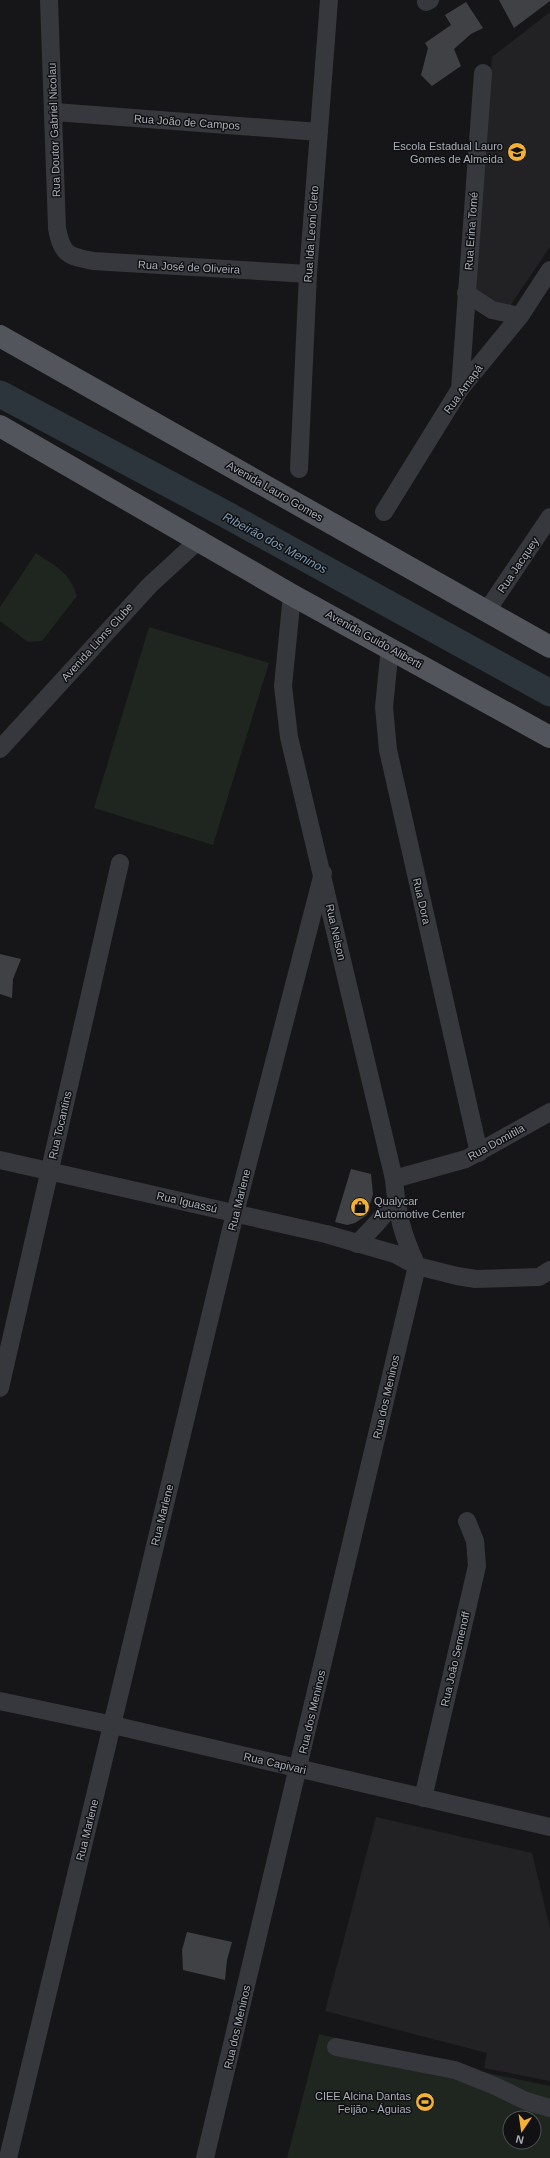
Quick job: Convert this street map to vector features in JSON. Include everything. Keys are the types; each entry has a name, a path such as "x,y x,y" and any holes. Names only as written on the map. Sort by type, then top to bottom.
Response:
{"main road":[{"name":"Avenida Lauro Gomes","path":"0,336 550,647"},
{"path":"0,426 200,540"},
{"name":"Avenida Guido Aliberti","path":"200,540 292,594 550,737"}],"street":[{"name":"Rua Doutor Gabriel Nicolau","path":"49,0 55,112 57,228 60,243 70,256"},
{"name":"Rua Ida Leoni Cleto","path":"299,469 308,274 329,0"},
{"name":"Rua Erina Tomé","path":"460,389 483,73"},
{"name":"Rua João de Campos","path":"55,112 319,132"},
{"name":"Rua José de Oliveira","path":"70,256 121,263 308,274"},
{"name":"Rua Amapá","path":"384,512 460,389 520,316 550,270"},
{"path":"466,293 492,310 520,316"},
{"name":"Rua Jacquey","path":"486,612 550,518"},
{"name":"Avenida Lions Clube","path":"0,749 150,584 200,540"},
{"name":"Rua Nelson","path":"292,594 283,686 284,707 289,737 323,873 394,1179 402,1233 417,1266"},
{"name":"Rua Dora","path":"390,647 384,707 388,750 479,1153"},
{"name":"Rua Tocantins","path":"0,1388 120,862"},
{"name":"Rua Marlene","path":"8,2158 235,1213 323,873"},
{"name":"Rua Domitila","path":"394,1179 451,1164 479,1153 550,1112"},
{"name":"Rua Iguassú","path":"0,1160 235,1213 357,1244 395,1254 417,1266 456,1276 476,1279 539,1277 550,1270"},
{"path":"357,1244 396,1200"},
{"name":"Rua dos Meninos","path":"205,2158 299,1768 417,1266"},
{"name":"Rua João Semenoff","path":"423,1798 477,1566 475,1541 467,1521"},
{"name":"Rua Capivari","path":"0,1701 113,1725 299,1768 550,1829"},
{"path":"336,2046 455,2070 526,2101 550,2108"}],"shaded area":[{"name":"Escola Estadual Lauro Gomes de Almeida","path":"550,12 550,247 508,309 482,298 476,289 492,57"},
{"path":"36,553 56,566 66,576 74,588 77,596 42,641 28,642 0,621 0,607"},
{"path":"149,627 269,663 213,845 94,808"},
{"path":"376,1817 532,1853 550,1928 550,2081 484,2068 487,2053 325,2011"},
{"name":"CIEE Alcina Dantas Feijão - Águias","path":"319,2034 454,2066 550,2086 550,2158 287,2158"}],"building":[{"path":"499,0 550,0 550,1 514,28"},
{"path":"466,2 483,28 471,34 454,49 461,66 432,86 421,75 428,48 425,43 451,25 445,15"},
{"path":"0,954 21,959 13,979 12,998 0,994"},
{"path":"351,1169 371,1174 373,1194 367,1215 355,1223 347,1225 335,1222"},
{"path":"187,1932 232,1942 227,1960 225,1980 183,1970 182,1950"}],"waterway":[{"name":"Ribeirão dos Meninos","path":"0,394 227,515 550,693"}],"place":[{"name":"Escola Estadual Lauro Gomes de Almeida","path":"517,152"},
{"name":"Qualycar Automotive Center","path":"360,1207"},
{"name":"CIEE Alcina Dantas Feijão - Águias","path":"425,2102"}]}
